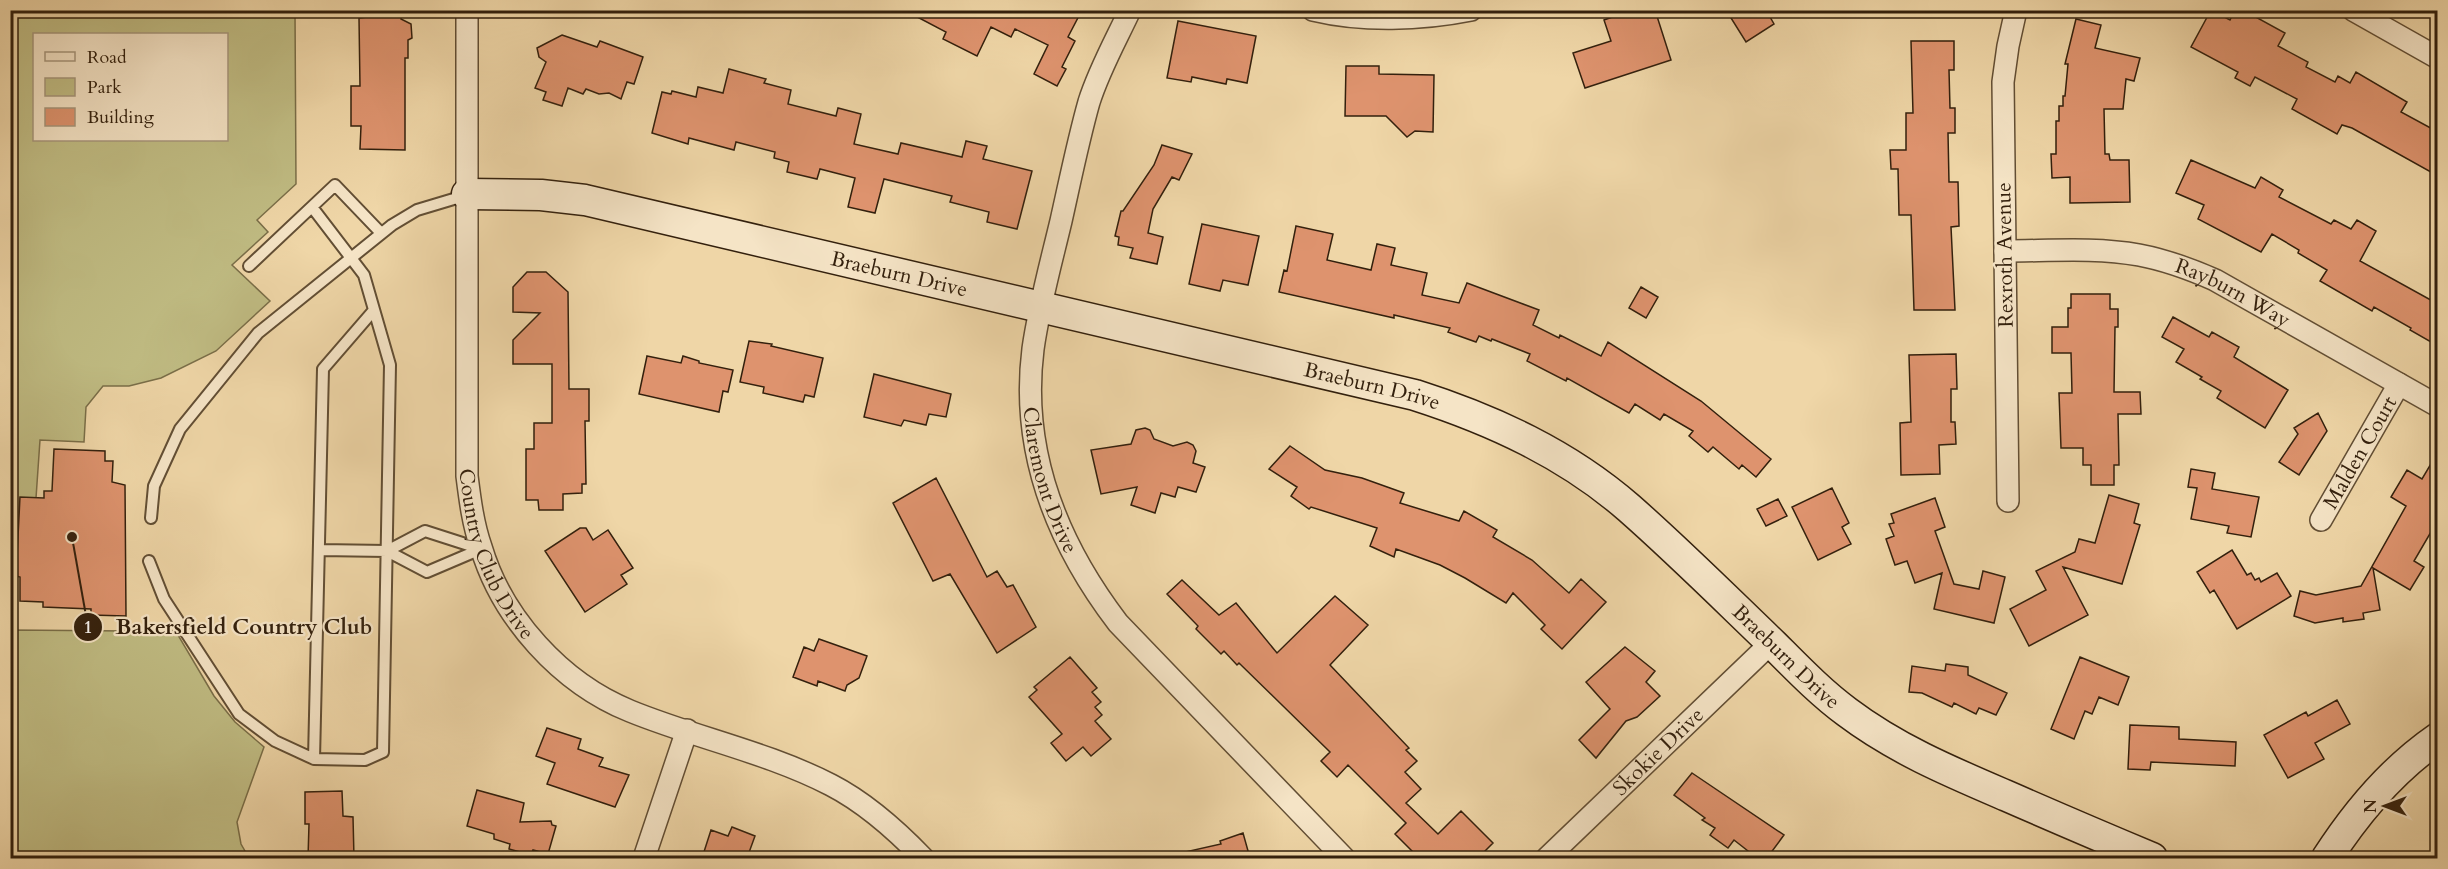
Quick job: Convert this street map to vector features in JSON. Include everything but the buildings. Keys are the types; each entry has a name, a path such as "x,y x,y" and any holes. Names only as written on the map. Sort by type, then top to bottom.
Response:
{"street":[{"name":"Country Club Drive","path":"467,10 467,476 472,513 481,549 495,584 532,638 558,665 591,690 629,710 772,759 833,786 870,810 904,838 923,858"},
{"name":"Claremont Drive","path":"1130,10 1090,101 1040,307 1032,362 1031,394 1040,469 1052,511 1070,551 1092,589 1118,623 1344,858"},
{"path":"1313,10 1364,17 1412,17 1471,10"},
{"name":"Rexroth Avenue","path":"2008,501 2003,82 2016,10"},
{"path":"2353,10 2438,58"},
{"name":"Braeburn Drive","path":"467,194 541,195 585,200 1415,395 1459,409 1503,427 1544,448 1584,473 1629,507 1771,643 1846,711 1894,744 1925,761 2152,858"},
{"name":"Rayburn Way","path":"2005,251 2104,250 2140,255 2181,266 2215,279 2438,406"},
{"name":"Malden Court","path":"2321,520 2398,384"},
{"name":"Skokie Drive","path":"1547,858 1771,643"},
{"path":"644,858 687,730"},
{"path":"2328,858 2367,804 2399,770 2438,738"}],"lane":[{"path":"249,266 335,185 381,233"},
{"path":"151,518 154,486 180,429 258,333 381,233 417,210 467,194"},
{"path":"149,561 164,599 240,714 275,741 314,759 365,760 383,752 390,365 364,275 312,207"},
{"path":"314,759 323,369 374,310"},
{"path":"387,551 425,531 481,549"},
{"path":"320,550 387,551 427,572 481,549"}],"green space":[{"path":"11,11 295,11 296,184 257,220 268,232 232,265 270,301 216,351 161,378 129,386 103,386 86,407 84,442 40,440 36,498 20,498 11,627"},
{"path":"170,629 178,635 214,696 235,722 264,747 237,822 241,844 249,858 11,858 11,630"}],"place":[{"name":"Bakersfield Country Club","path":"72,537"}]}
